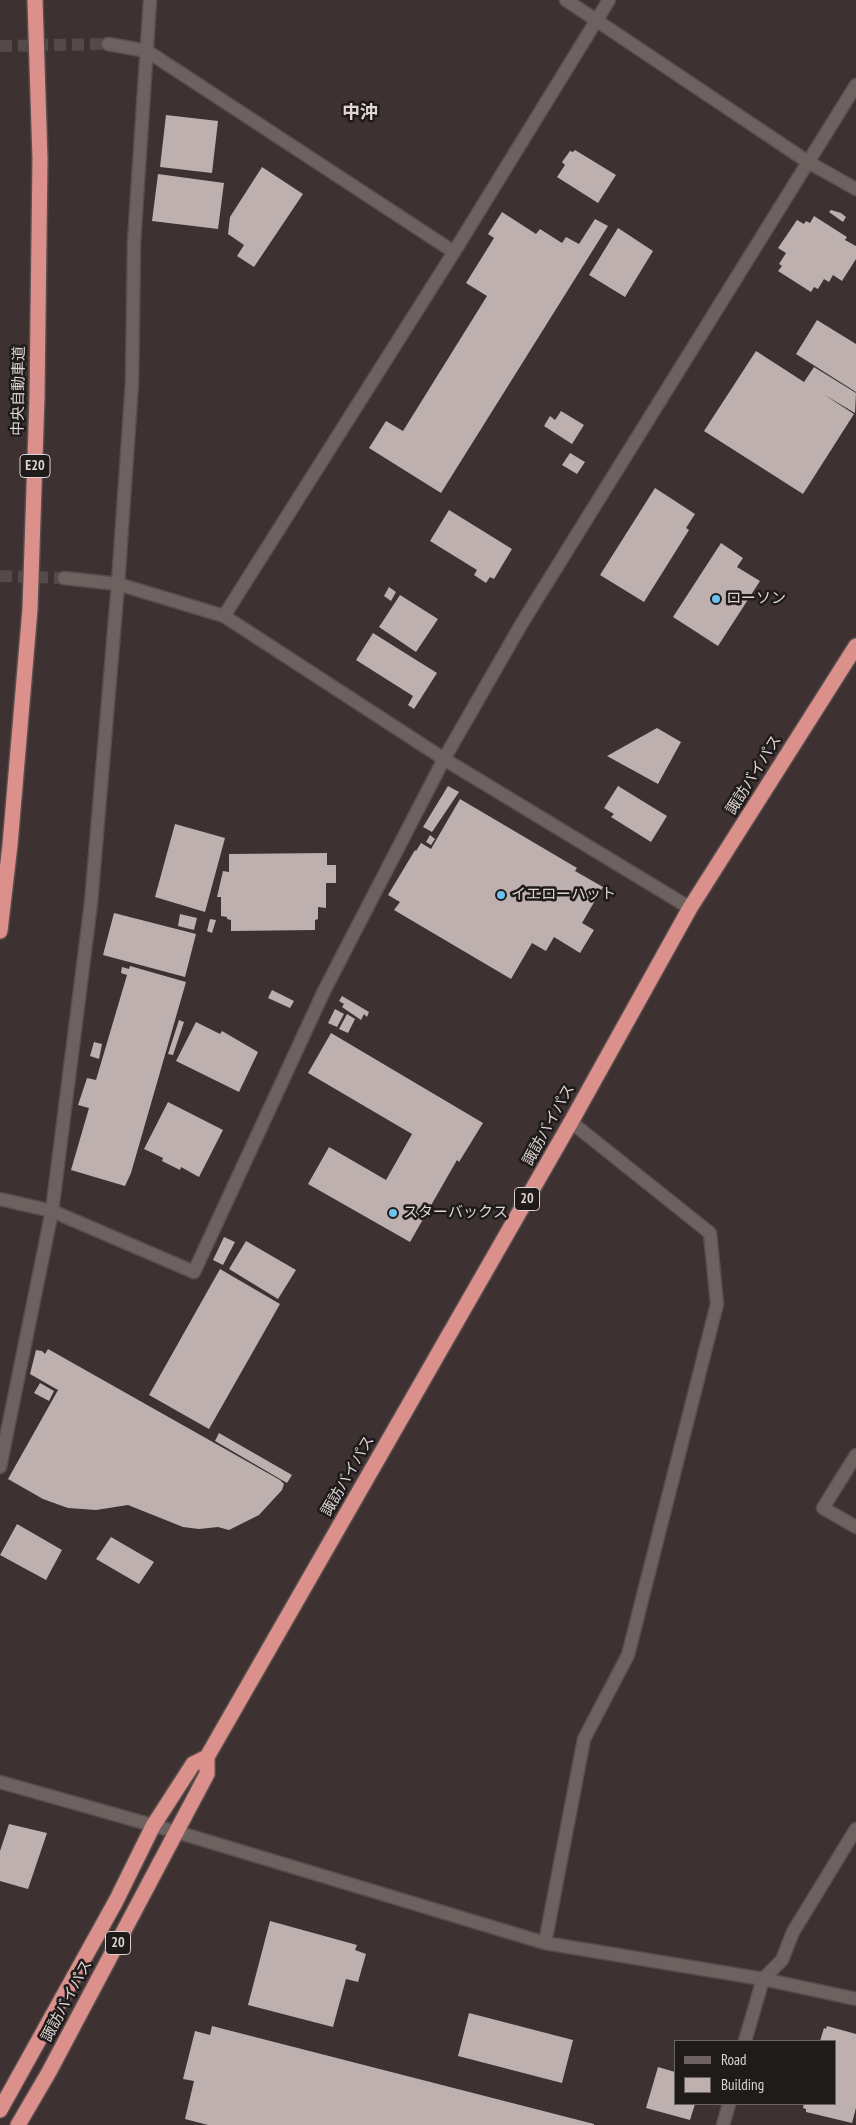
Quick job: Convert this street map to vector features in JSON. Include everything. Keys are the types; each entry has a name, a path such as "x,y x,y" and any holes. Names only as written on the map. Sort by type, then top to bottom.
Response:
{"highway":[{"name":"中央自動車道","path":"0,931 10,845 30,599 37,397 40,159 35,0"},
{"name":"諏訪バイパス","path":"18,2125 54,2063 207,1774 207,1757 571,1122 690,908 856,646"},
{"name":"諏訪バイパス","path":"0,2110 116,1901 153,1826 193,1764 207,1757"}],"street":[{"path":"0,1467 52,1211 91,903 118,584 132,383 134,242 150,0"},
{"path":"566,0 808,162 856,189"},
{"path":"224,616 454,252 609,0"},
{"path":"108,44 147,51 454,252"},
{"path":"0,1198 52,1211 194,1272 324,991 444,759 522,623 856,84"},
{"path":"64,578 118,584 224,616 444,759 690,908"},
{"path":"545,1943 584,1739 628,1655 717,1304 710,1233 571,1122"},
{"path":"856,1455 823,1508 856,1527"},
{"path":"0,1782 177,1832 545,1943 763,1979 856,1999"},
{"path":"745,2040 763,1979 782,1960 793,1932 856,1829"},
{"path":"723,2125 729,2105"}],"building":[{"path":"166,115 218,121 212,173 160,167"},
{"path":"575,150 616,175 598,203 557,177 565,165 562,162 570,151 573,152"},
{"path":"262,167 303,194 254,267 237,256 244,245 228,234 230,217"},
{"path":"158,174 224,183 218,229 152,221"},
{"path":"831,210 841,213 846,217 843,222 829,212"},
{"path":"502,212 536,234 540,229 562,243 566,237 579,244 595,219 608,226 441,493 369,448 386,421 403,431 487,296 466,283 494,238 488,234"},
{"path":"814,216 847,237 845,240 856,246 856,259 842,281 833,275 829,282 824,279 818,289 814,287 811,292 778,271 782,266 779,264 786,253 778,248 797,220 804,224 806,221 810,223"},
{"path":"618,228 653,251 625,297 589,275"},
{"path":"817,320 856,344 856,392 796,354"},
{"path":"756,351 804,382 814,367 856,393 855,413 823,394 854,414 803,494 704,431"},
{"path":"561,411 584,425 572,444 544,426 550,416 555,420"},
{"path":"570,453 585,462 577,474 562,465"},
{"path":"655,488 695,514 686,528 689,530 644,602 600,575"},
{"path":"449,510 512,549 494,579 490,577 486,583 474,575 477,570 430,541"},
{"name":"ローソン","path":"721,543 743,558 737,567 760,581 718,646 673,617"},
{"path":"389,587 396,592 391,601 384,596"},
{"path":"400,595 438,619 416,652 379,627"},
{"path":"373,633 437,673 414,709 408,705 413,696 356,660"},
{"path":"657,728 681,742 658,784 607,756"},
{"path":"448,786 459,792 432,832 423,827"},
{"path":"618,786 667,816 651,842 611,817 614,814 604,808"},
{"name":"イエローハット","path":"460,799 577,868 575,871 603,887 582,923 594,930 580,953 554,937 546,951 532,943 511,979 394,910 400,902 388,895 421,843 431,849"},
{"path":"175,824 225,838 205,912 155,897"},
{"path":"430,835 435,839 431,845 426,842"},
{"path":"327,853 327,865 336,865 336,883 326,883 326,908 318,907 318,919 315,920 315,930 231,931 231,920 221,916 221,897 217,897 223,871 229,872 229,854"},
{"path":"114,913 196,934 185,977 103,955"},
{"path":"180,914 197,918 194,930 178,926"},
{"path":"210,919 216,920 212,933 207,931"},
{"path":"130,966 186,982 131,1173 125,1186 71,1170 89,1108 78,1105 87,1078 96,1080 127,975 121,973 122,967 129,969"},
{"path":"272,990 294,1001 290,1008 268,998"},
{"path":"342,996 369,1012 367,1017 364,1014 361,1020 342,1007 344,1004 339,1001"},
{"path":"335,1009 344,1014 337,1027 328,1023"},
{"path":"347,1014 355,1019 348,1033 339,1029"},
{"path":"179,1020 184,1022 173,1055 168,1054"},
{"path":"196,1022 220,1034 222,1031 258,1052 239,1092 176,1061"},
{"path":"331,1033 483,1123 459,1162 457,1160 410,1242 308,1184 329,1147 386,1180 412,1134 308,1073"},
{"path":"94,1042 102,1044 99,1059 90,1056"},
{"path":"168,1102 223,1130 199,1177 181,1167 180,1170 162,1161 163,1158 144,1149"},
{"path":"224,1237 235,1242 223,1265 213,1260"},
{"path":"246,1241 296,1270 278,1299 229,1269"},
{"path":"220,1269 280,1304 209,1429 149,1395"},
{"path":"48,1349 280,1480 284,1484 282,1490 259,1515 229,1530 218,1527 199,1529 183,1527 128,1505 96,1510 68,1508 43,1499 8,1479 58,1390 30,1374 36,1350 42,1351 45,1354"},
{"path":"40,1383 54,1391 49,1401 34,1393"},
{"path":"219,1433 292,1475 287,1483 215,1441"},
{"path":"17,1524 62,1550 46,1580 0,1555"},
{"path":"111,1537 154,1562 139,1584 96,1559"},
{"path":"9,1824 47,1833 28,1889 0,1881 0,1851"},
{"path":"270,1921 357,1945 355,1950 366,1954 358,1982 346,1979 333,2027 248,2005"},
{"path":"469,2013 573,2040 562,2083 458,2056"},
{"path":"212,2026 594,2125 208,2125 185,2119 194,2081 183,2079 195,2031 210,2035"},
{"path":"827,2026 856,2034 856,2108 852,2123 806,2112 806,2109 803,2108 804,2105 836,2105 836,2040 820,2040 824,2028 826,2029"},
{"path":"658,2067 674,2072 674,2105 695,2105 690,2120 646,2108"}],"tunnel":[{"path":"0,46 108,44"},
{"path":"0,576 64,578"}],"place":[{"name":"ローソン","path":"716,599"},
{"name":"イエローハット","path":"501,895"},
{"name":"スターバックス","path":"393,1213"}],"district":[{"name":"中沖","path":"360,113"}]}
